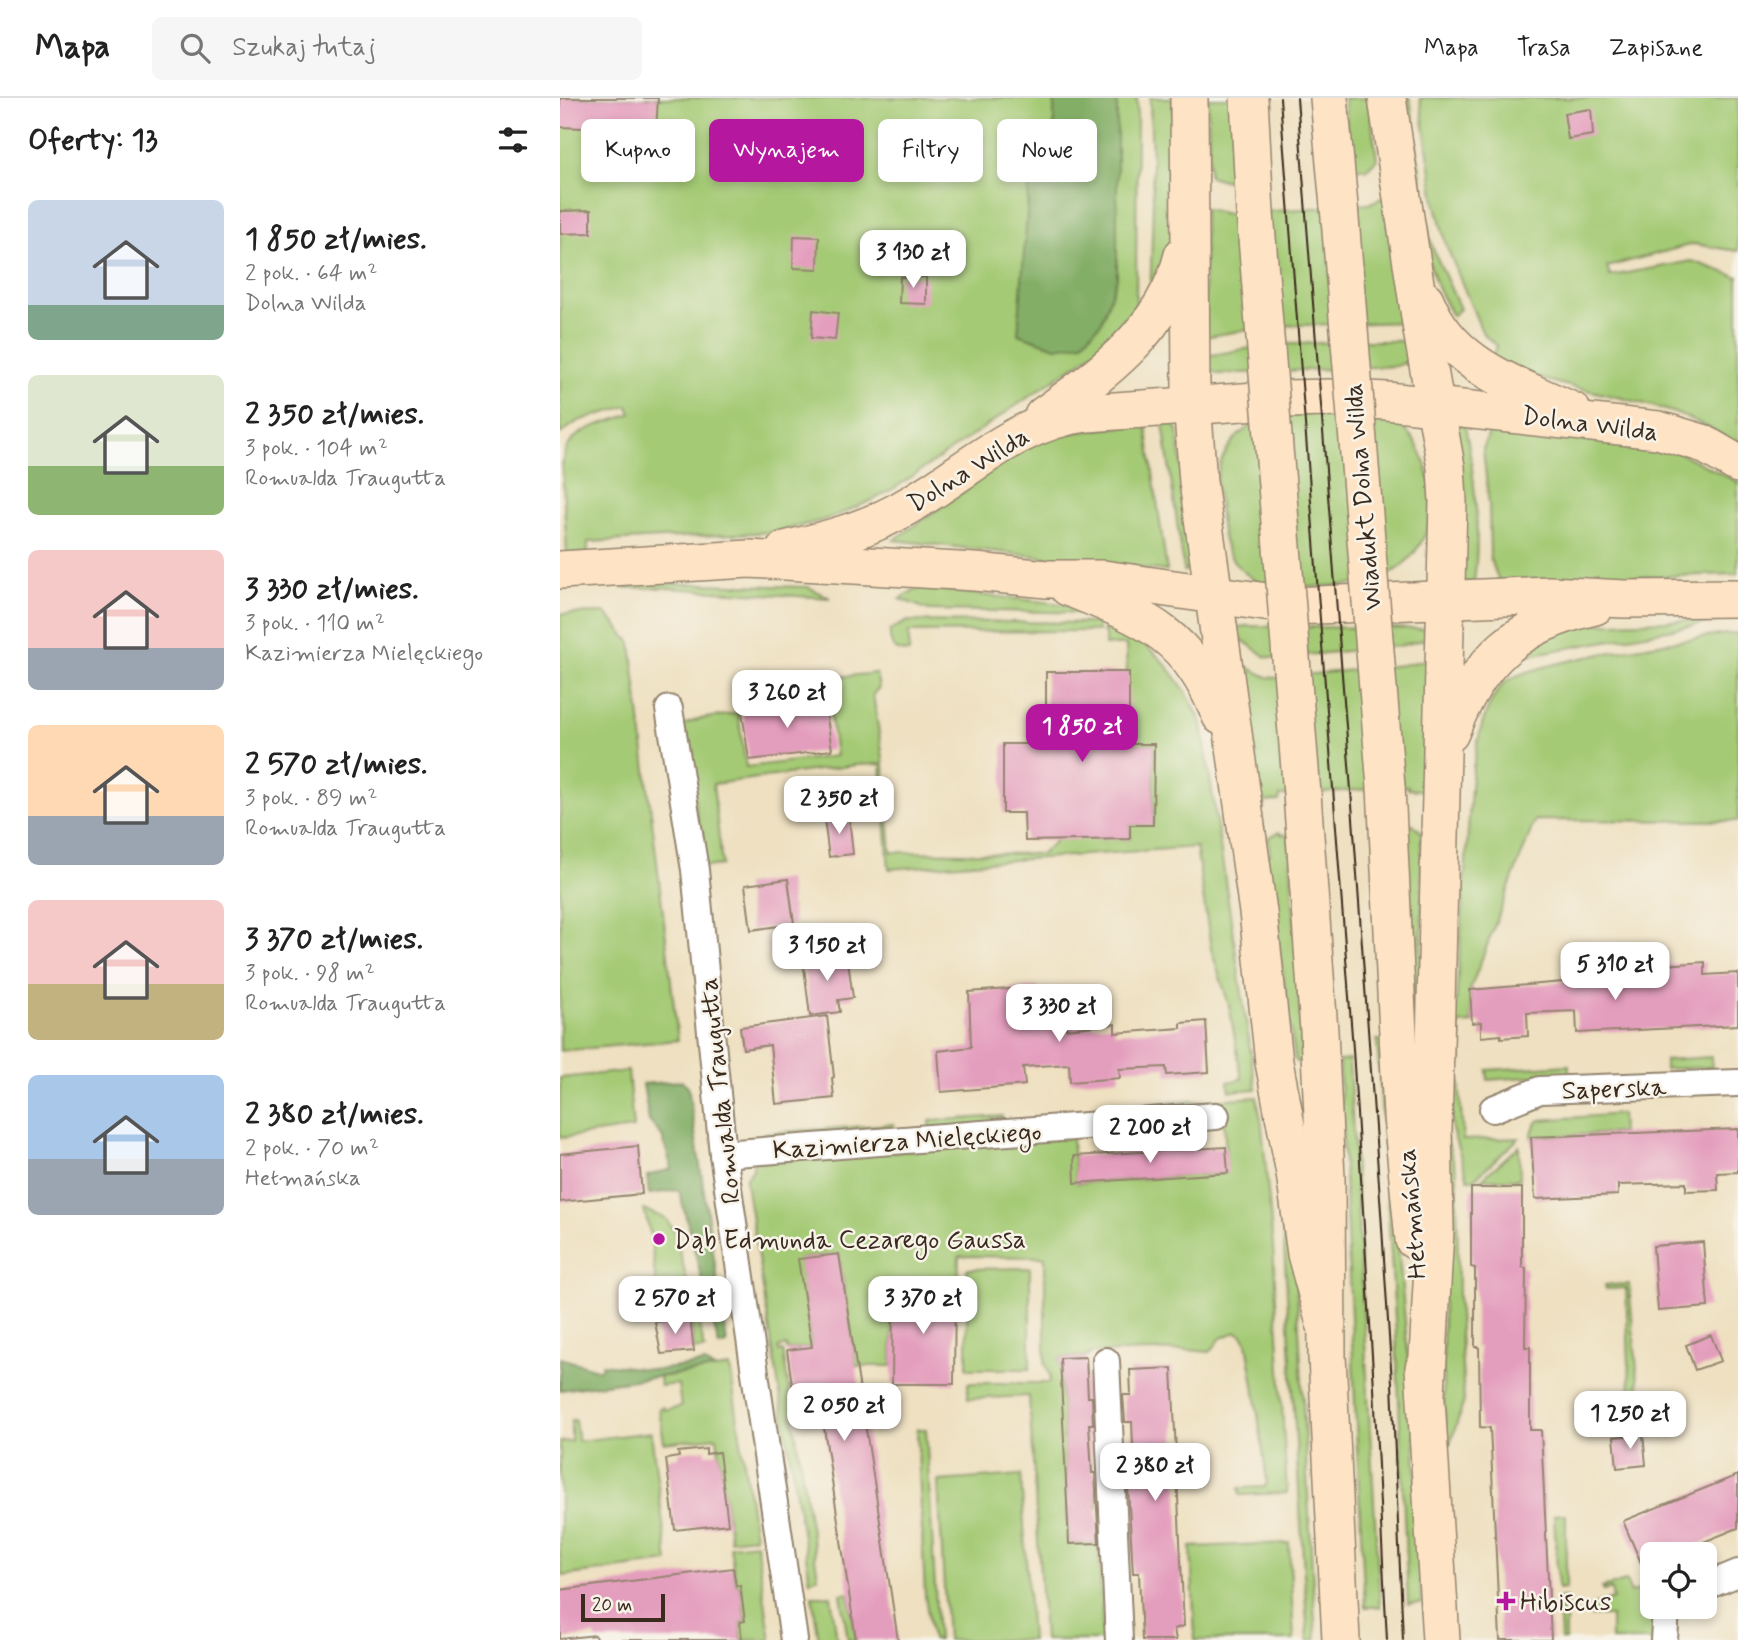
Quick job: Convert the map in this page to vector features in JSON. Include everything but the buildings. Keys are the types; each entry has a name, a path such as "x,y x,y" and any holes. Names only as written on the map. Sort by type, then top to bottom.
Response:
{"main road":[{"path":"1189,98 1192,406 1198,482 1258,912 1274,1062 1307,1254 1325,1323"},
{"path":"1249,98 1255,212 1320,1031 1326,1178 1325,1323 1341,1640"},
{"name":"Wiadukt Dolna Wilda","path":"1329,98 1385,788"},
{"path":"1387,98 1448,489 1444,749 1433,1116 1436,1230 1426,1393"},
{"path":"1021,432 1104,371 1137,339 1153,319 1181,263 1189,223"},
{"path":"1412,261 1430,312 1447,340 1460,352 1502,379 1598,423"},
{"name":"Dolna Wilda","path":"748,559 843,535 897,513 1021,432 1071,415 1330,398 1658,429 1702,443 1738,464"},
{"name":"Dolna Wilda","path":"560,570 748,559 975,572 1048,579 1103,579 1294,606 1447,599"},
{"path":"1048,579 1130,612 1159,629 1174,642 1190,661 1212,696 1236,758"},
{"path":"1447,599 1549,595 1624,599 1738,598"},
{"path":"1444,749 1458,711 1473,684 1494,655 1508,643 1558,615 1624,599"},
{"name":"Hetmańska","path":"1385,788 1402,1116 1426,1393 1441,1640"}],"street":[{"name":"Romualda Traugutta","path":"669,709 695,870 723,1154 794,1640"},
{"name":"Saperska","path":"1493,1109 1540,1090 1738,1083"},
{"name":"Kazimierza Mielęckiego","path":"723,1154 1216,1116"},
{"path":"1105,1360 1119,1640"},
{"path":"1717,1582 1738,1573"},
{"path":"1664,1640 1667,1619"}],"green space":[{"path":"560,98 1137,98 1136,305 1113,334 1089,356 898,486 828,519 775,532 588,542 588,553 567,554 562,467 565,454 577,436 586,430 631,414 628,406 578,421 560,434"},
{"path":"1054,98 1117,98 1117,278 1101,323 1082,343 1056,347 1018,334 1029,185 1031,182 1097,182 1097,119 1054,119"},
{"path":"1150,98 1173,98 1172,242 1150,304 1153,200"},
{"path":"1208,98 1234,98 1238,178 1229,178 1227,181 1209,176"},
{"path":"1344,98 1368,98 1377,159 1366,170 1351,169"},
{"path":"1403,98 1410,98 1433,249 1460,309 1452,316 1438,289 1428,259"},
{"path":"1420,98 1738,98 1738,251 1693,244 1607,267 1610,276 1692,261 1738,277 1738,445 1715,431 1669,411 1539,378 1490,360 1497,346 1483,334 1446,245 1435,201"},
{"path":"1387,196 1407,322 1268,326 1205,337 1204,209 1233,214 1368,204"},
{"path":"1410,341 1410,357 1407,362 1396,366 1218,374 1209,370 1206,356 1268,345"},
{"path":"1312,413 1386,419 1399,425 1418,446 1431,490 1430,518 1420,545 1411,557 1384,577 1349,585 1278,587 1257,581 1244,572 1227,549 1222,532 1217,482 1219,468 1227,450 1240,434 1256,423"},
{"path":"1163,423 1174,425 1178,430 1192,566 1184,572"},
{"path":"1146,424 1167,571 894,540 1029,445 1051,435"},
{"path":"1453,424 1465,425 1472,464 1477,523 1474,582 1461,583"},
{"path":"1491,427 1670,448 1738,482 1738,574 1499,581 1490,558 1489,504 1483,449"},
{"path":"622,582 808,587 830,598 622,588"},
{"path":"922,588 1062,604 1108,613 929,610 900,599"},
{"path":"606,613 631,643 678,1040 560,1051 560,614"},
{"path":"1718,619 1518,657 1521,646 1587,624"},
{"path":"908,621 1097,623 1098,631 909,632 909,652 904,652 894,647 890,640 890,630"},
{"path":"1108,624 1140,641 1165,664 1186,692 1202,724 1256,1089 1230,1091 1228,1082 1242,1079 1229,1005 1211,949 1196,847 889,869 881,764 713,784 722,865 705,867 683,725 700,719 738,713 746,767 836,756 828,695 841,693 838,677 876,673 879,688 873,694 884,765 891,852 1042,854 1057,839 1130,839 1130,825 1153,824 1154,744 1129,744 1126,645 1105,645 1105,632 1102,632"},
{"path":"1239,627 1431,629 1431,638 1399,646 1274,658 1266,657 1234,634"},
{"path":"1738,633 1738,821 1535,820 1470,990 1472,1023 1459,1024 1461,1061 1452,1061 1472,774 1485,715 1496,694 1503,684 1517,676 1576,659"},
{"path":"1430,659 1427,791 1408,789 1408,786 1280,796 1279,801 1263,802 1264,807 1259,807 1237,662 1267,677 1275,678 1402,665"},
{"path":"1404,824 1413,824 1421,832 1422,936 1417,1058"},
{"path":"1279,832 1282,835 1289,834 1303,1059 1299,1063 1295,1060 1266,855 1270,854 1268,838"},
{"path":"1377,1040 1383,1040 1414,1421 1421,1603 1408,1604 1396,1334"},
{"path":"1711,1057 1712,1067 1665,1069 1665,1060"},
{"path":"1349,1060 1380,1607 1365,1607 1339,1061"},
{"path":"1569,1065 1569,1074 1488,1080 1487,1070"},
{"path":"628,1071 633,1128 560,1138 560,1078"},
{"path":"1459,1078 1463,1140 1519,1138 1474,1179 1468,1179 1452,1130 1452,1079"},
{"path":"682,1081 688,1086 727,1344 719,1346 679,1190 649,1194 647,1176 672,1169 662,1136 649,1121 643,1084"},
{"path":"1257,1097 1273,1246 1287,1493 1240,1495 1239,1488 1265,1487 1267,1481 1247,1343 1242,1335 1236,1332 1221,1338 1210,1352 1187,1350 1092,1353 1086,1357 1060,1358 1067,1491 1097,1490 1098,1508 1067,1510 1070,1544 1099,1543 1103,1640 1044,1640 1029,1396 968,1399 968,1383 1050,1383 1045,1364 1045,1257 959,1256 958,1288 893,1288 892,1366 856,1366 839,1254 799,1259 812,1347 787,1350 786,1346 778,1348 779,1352 783,1351 818,1577 810,1581 746,1183 746,1177 753,1170 753,1162 1072,1138 1076,1183 1227,1173 1223,1106 1154,1111 1154,1104"},
{"path":"1621,1114 1622,1133 1531,1137 1535,1124 1540,1120"},
{"path":"1002,1116 1003,1123 930,1128 930,1121"},
{"path":"894,1124 892,1131 765,1140 764,1133"},
{"path":"1443,1127 1457,1173 1458,1295 1464,1401 1450,1444 1446,1444 1443,1381"},
{"path":"1519,1146 1520,1179 1482,1179"},
{"path":"1281,1196 1296,1274 1316,1640 1308,1640"},
{"path":"644,1210 665,1218 674,1230 705,1349 694,1350 691,1318 652,1322 651,1313 658,1302 650,1233"},
{"path":"1030,1268 1030,1369 967,1369 967,1269"},
{"path":"1629,1284 1643,1434 1614,1437 1613,1427 1584,1430 1583,1420 1610,1420 1610,1416 1618,1416 1619,1420 1636,1418 1634,1402 1617,1403 1617,1407 1610,1407 1609,1394 1630,1392 1626,1288 1606,1289 1605,1285"},
{"path":"560,1358 600,1370 602,1364 658,1370 705,1363 714,1369 560,1390"},
{"path":"730,1367 755,1537 730,1540 717,1437 664,1443 659,1408 663,1407 664,1410 681,1407 678,1384 660,1386 659,1377"},
{"path":"571,1420 575,1420 578,1441 651,1432 668,1562 562,1576 560,1442 571,1441"},
{"path":"917,1429 926,1429 938,1640 932,1640 925,1596"},
{"path":"1021,1475 1031,1640 947,1640 938,1481"},
{"path":"1566,1514 1566,1588 1558,1589 1554,1515"},
{"path":"756,1543 771,1640 742,1640 740,1622 745,1621 740,1585 736,1586 730,1546"},
{"path":"1289,1543 1294,1640 1195,1640 1191,1547"},
{"path":"1626,1581 1631,1593 1640,1589 1640,1619 1654,1619 1655,1640 1611,1640 1611,1616 1591,1616 1591,1606 1613,1599 1611,1589 1603,1591 1602,1588"},
{"path":"849,1593 856,1640 848,1640 841,1594"},
{"path":"812,1596 831,1596 837,1640 819,1640"},
{"path":"1566,1597 1566,1640 1561,1640 1559,1598"}],"tram line":[{"path":"1280,98 1353,1049 1387,1640"},
{"path":"1297,98 1381,1212 1392,1383 1403,1640"}],"place":[{"name":"Dąb Edmunda Cezarego Gaussa","path":"659,1239"},
{"name":"Hibiscus","path":"1506,1601"}]}
